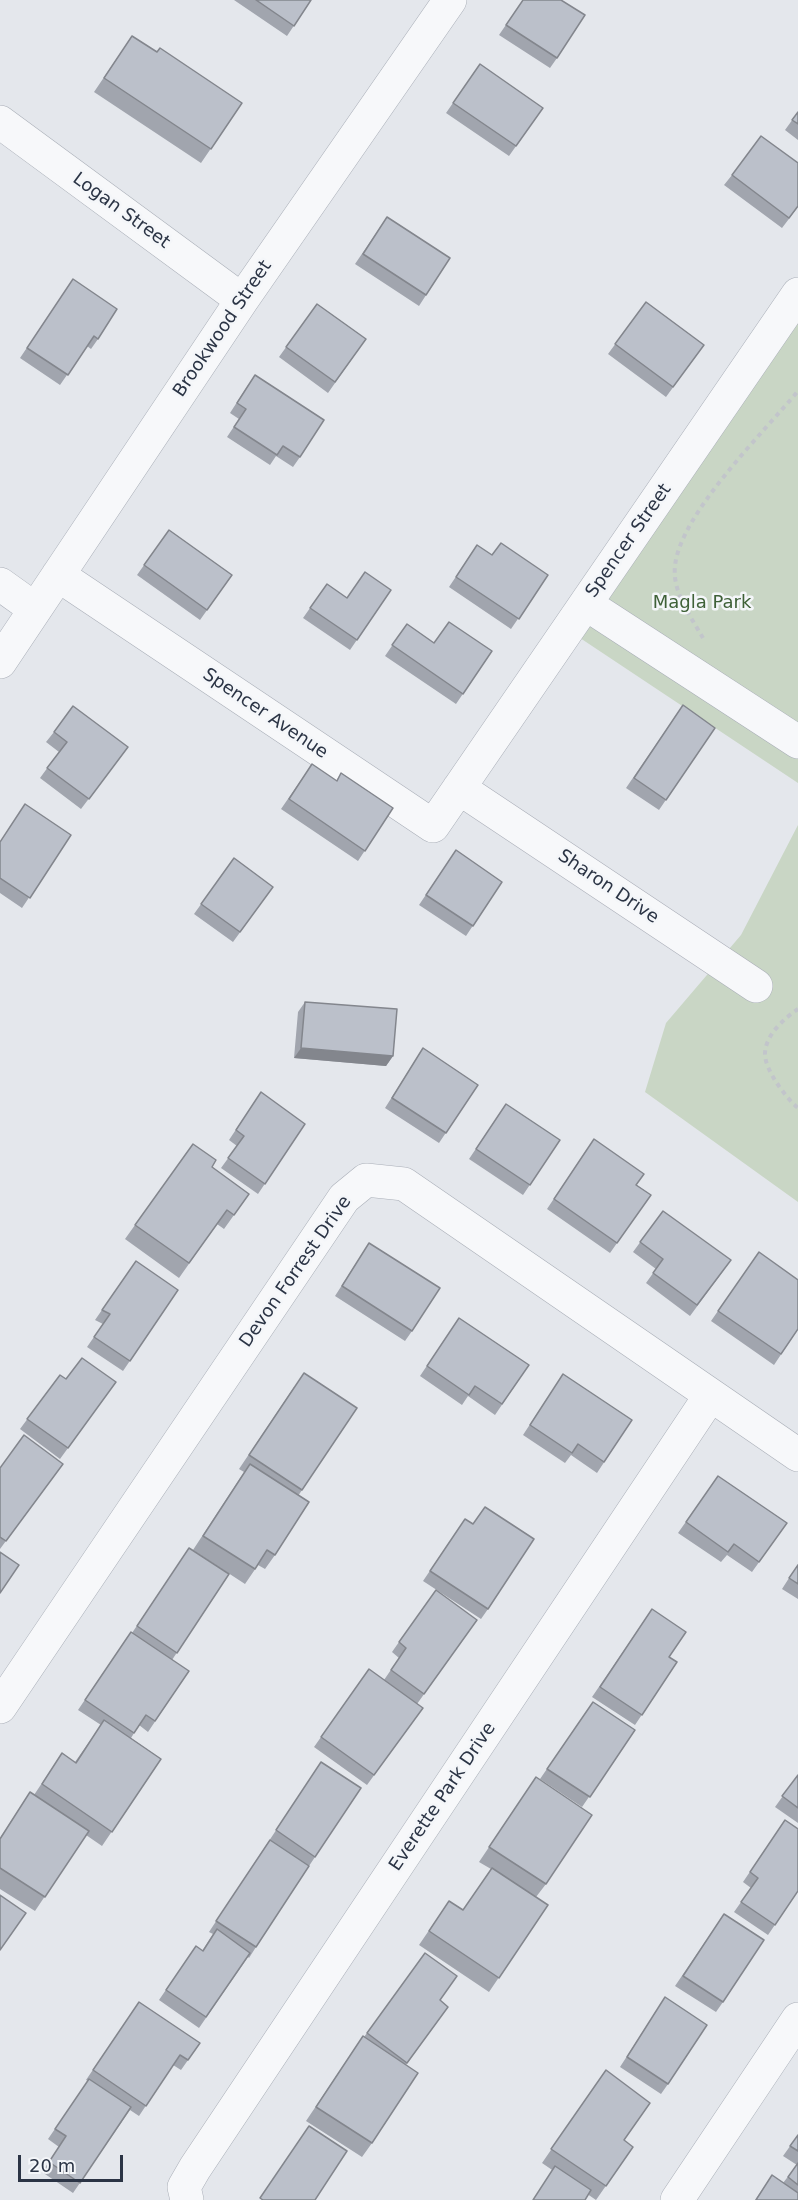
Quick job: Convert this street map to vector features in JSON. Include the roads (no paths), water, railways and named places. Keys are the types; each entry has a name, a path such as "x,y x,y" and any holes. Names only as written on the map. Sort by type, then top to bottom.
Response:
{"street":[{"name":"Brookwood Street","path":"0,662 242,300 450,0"},
{"name":"Logan Street","path":"0,122 242,300"},
{"name":"Spencer Street","path":"459,788 798,294"},
{"name":"Spencer Avenue","path":"58,575 433,826 459,788"},
{"path":"0,584 35,609"},
{"path":"586,604 798,742"},
{"name":"Sharon Drive","path":"459,788 756,986"},
{"name":"Devon Forrest Drive","path":"0,1707 344,1198 366,1180 404,1184 798,1455"},
{"name":"Everette Park Drive","path":"187,2200 184,2187 195,2168 710,1396"},
{"path":"677,2200 798,2019"}],"park label":[{"name":"Magla Park","path":"702,603"}]}
